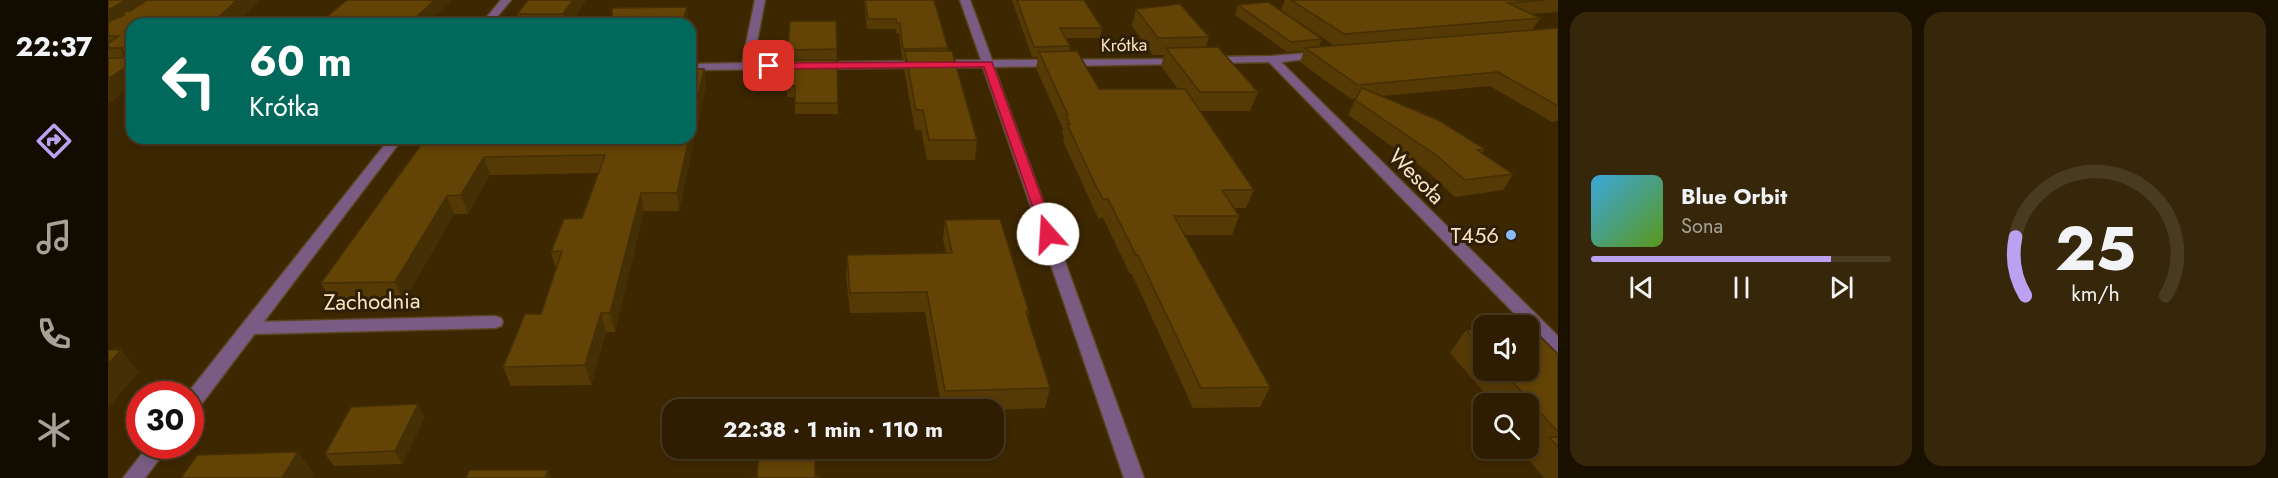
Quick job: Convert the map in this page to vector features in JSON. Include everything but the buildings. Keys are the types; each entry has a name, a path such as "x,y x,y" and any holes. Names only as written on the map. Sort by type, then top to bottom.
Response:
{"street":[{"path":"491,18 506,0"},
{"path":"747,67 760,0"},
{"path":"965,0 1134,478"},
{"name":"Krótka","path":"696,67 1272,59 1335,54 1324,46"},
{"name":"Wesoła","path":"1272,59 1558,347"},
{"path":"204,387 392,144"},
{"name":"Zachodnia","path":"250,328 495,322"},
{"path":"133,478 148,459"}],"place":[{"name":"T456","path":"1511,235"}],"route":[{"path":"769,66 988,64 1048,234"}]}
